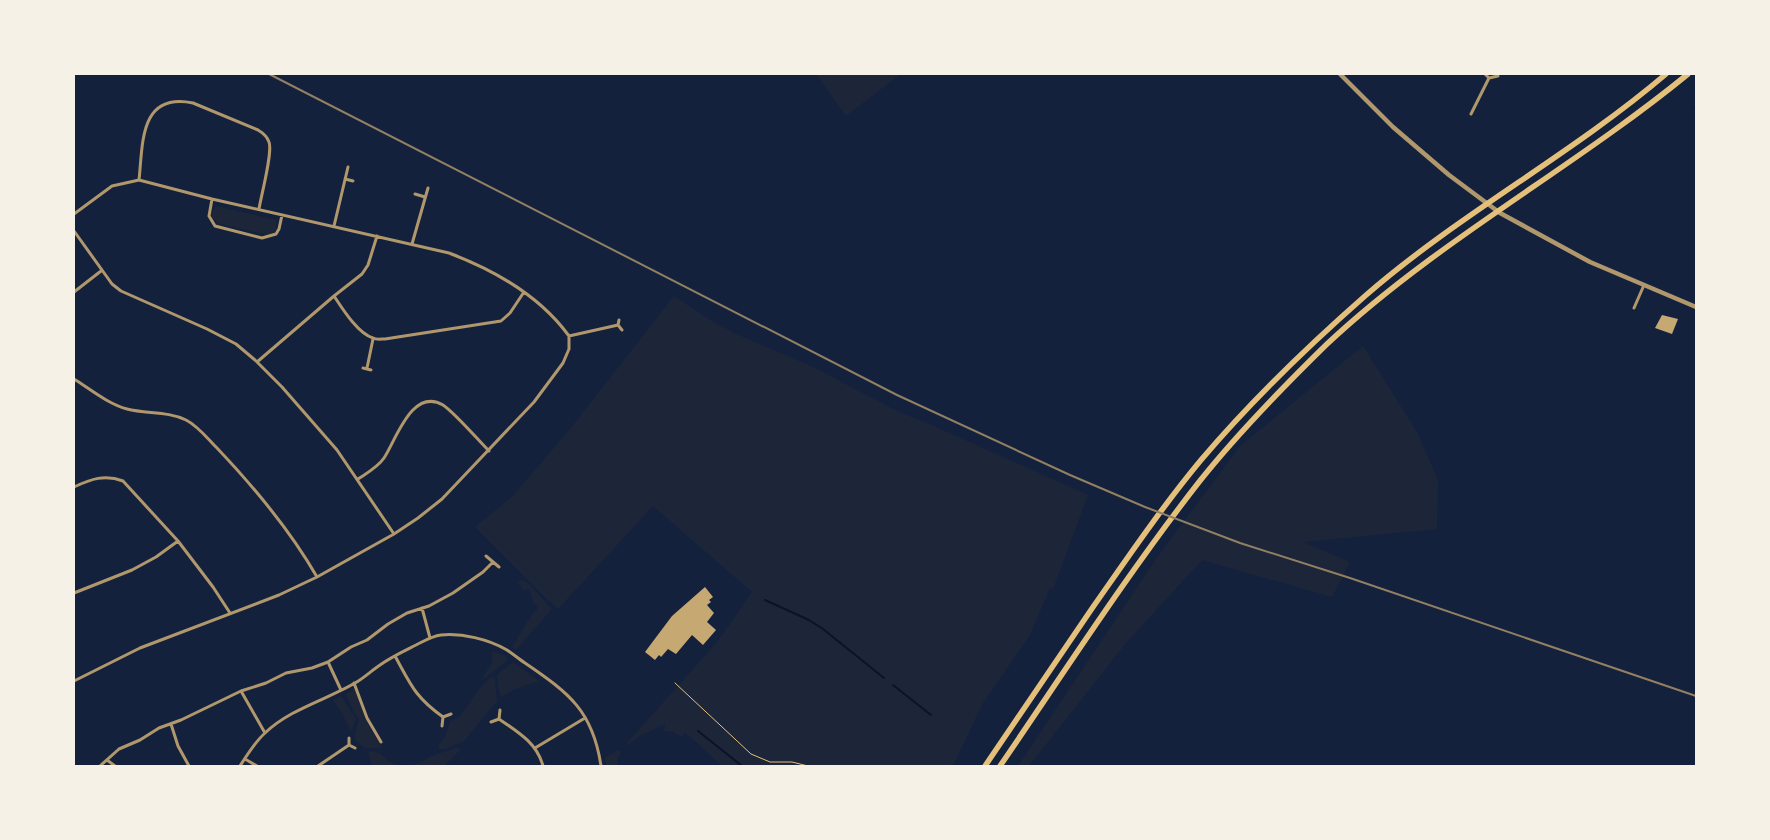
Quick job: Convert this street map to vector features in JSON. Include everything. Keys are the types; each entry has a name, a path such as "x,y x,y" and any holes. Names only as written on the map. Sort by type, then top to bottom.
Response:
{"highway":[{"path":"985,766 1166,504 1202,459 1265,390 1323,333 1427,246 1475,211 1575,144 1666,74"},
{"path":"1000,766 1168,523 1207,473 1275,397 1328,344 1380,299 1473,228 1564,167 1688,74"}],"street":[{"path":"1340,74 1393,127 1449,175 1500,213 1590,262 1696,307"},
{"path":"1485,74 1489,78"},
{"path":"1489,78 1498,76"},
{"path":"1471,114 1489,78"},
{"path":"139,180 146,125 150,115 168,104 183,101 258,130 265,135 270,143 259,209"},
{"path":"334,226 348,167"},
{"path":"345,179 353,181"},
{"path":"74,214 112,186 139,180 212,199 449,253 496,274 543,306 558,320 568,336 569,349 563,363 534,402 489,451 442,499 394,534 279,596 140,648 74,681"},
{"path":"412,244 428,188"},
{"path":"415,194 425,197"},
{"path":"212,199 209,216 215,226 262,238 276,234 282,215"},
{"path":"74,231 101,270 112,284 121,291 236,344 257,362 337,450 394,534"},
{"path":"257,362 362,274 368,266 377,236"},
{"path":"74,292 101,270"},
{"path":"1634,308 1644,286"},
{"path":"334,296 346,314 364,334 373,339 385,339 501,321 510,313 524,292"},
{"path":"618,326 619,320"},
{"path":"568,336 618,326"},
{"path":"618,326 622,330"},
{"path":"367,368 373,339"},
{"path":"74,379 110,401 126,408 164,414 189,421 228,460 257,494 299,547 317,577"},
{"path":"358,479 384,458 406,418 420,404 426,402 443,406 489,451"},
{"path":"74,487 98,477 115,478 123,481 178,541 214,587 230,613"},
{"path":"74,593 132,570 156,557 178,541"},
{"path":"486,556 499,567"},
{"path":"100,766 119,749 140,740 159,728 241,691 266,684 292,671 312,668 328,662 351,647 367,640 388,624 407,613 455,592 493,562"},
{"path":"422,608 430,638"},
{"path":"240,766 265,733 292,714 354,683 395,656 430,638 448,634 476,638 494,644 514,655 564,690 585,718 597,745 601,766"},
{"path":"395,656 417,695 425,704 443,717"},
{"path":"328,662 341,690"},
{"path":"354,683 367,718 381,742"},
{"path":"241,691 265,733"},
{"path":"499,719 500,710"},
{"path":"443,717 451,714"},
{"path":"442,726 443,717"},
{"path":"535,748 585,718"},
{"path":"491,722 499,719"},
{"path":"499,719 526,738 540,755 543,766"},
{"path":"170,724 189,766"},
{"path":"349,738 349,745"},
{"path":"349,745 355,748"},
{"path":"318,766 349,745"},
{"path":"245,759 257,766"},
{"path":"108,760 115,766"}],"path":[{"path":"675,683 751,754 770,762 792,762 808,766"}],"shaded area":[{"path":"816,74 901,74 846,116"},
{"path":"216,206 276,220 276,229 268,235 220,224 212,218 211,214"},
{"path":"674,296 710,320 736,334 811,366 897,411 1088,495 1053,589 1050,588 1030,635 983,703 953,766 722,766 685,732 682,737 673,732 664,731 665,724 638,737 629,744 627,743 718,641 752,592 653,506 559,608 560,610 475,527 512,497 570,429"},
{"path":"1363,346 1417,432 1438,480 1437,529 1303,542 1350,562 1332,597 1202,560 1126,643 1029,766 1018,766 1156,559 1240,446"},
{"path":"522,580 528,583 552,609 516,650 512,647 537,610 537,605 534,604 529,589 524,591 518,583"},
{"path":"492,651 506,656 507,661 481,681 492,662"},
{"path":"513,662 539,681 515,689 501,697 497,675"},
{"path":"491,677 495,679 497,701 464,741 446,749 439,749 438,746 445,737 450,722 461,715 479,689"},
{"path":"355,689 365,719 382,748 365,748 355,740 359,719 354,713 346,695"},
{"path":"341,696 356,719 351,731 333,700"},
{"path":"458,747 460,750 444,766 410,766 429,757"},
{"path":"619,750 621,752 617,761 618,766 606,766 605,757"},
{"path":"368,751 380,753 388,761 399,766 372,766"}],"building":[{"path":"1662,315 1678,319 1672,334 1655,328"},
{"path":"705,587 713,597 707,605 714,613 707,622 716,630 703,645 692,635 676,654 668,649 661,657 659,655 655,660 645,652 672,616"}],"waterway":[{"path":"765,600 809,620 823,629 884,678"},
{"path":"893,685 931,715"},
{"path":"698,731 742,766"}],"railway":[{"path":"269,74 897,395 1070,475 1145,507 1240,543 1350,578 1696,696"}]}
